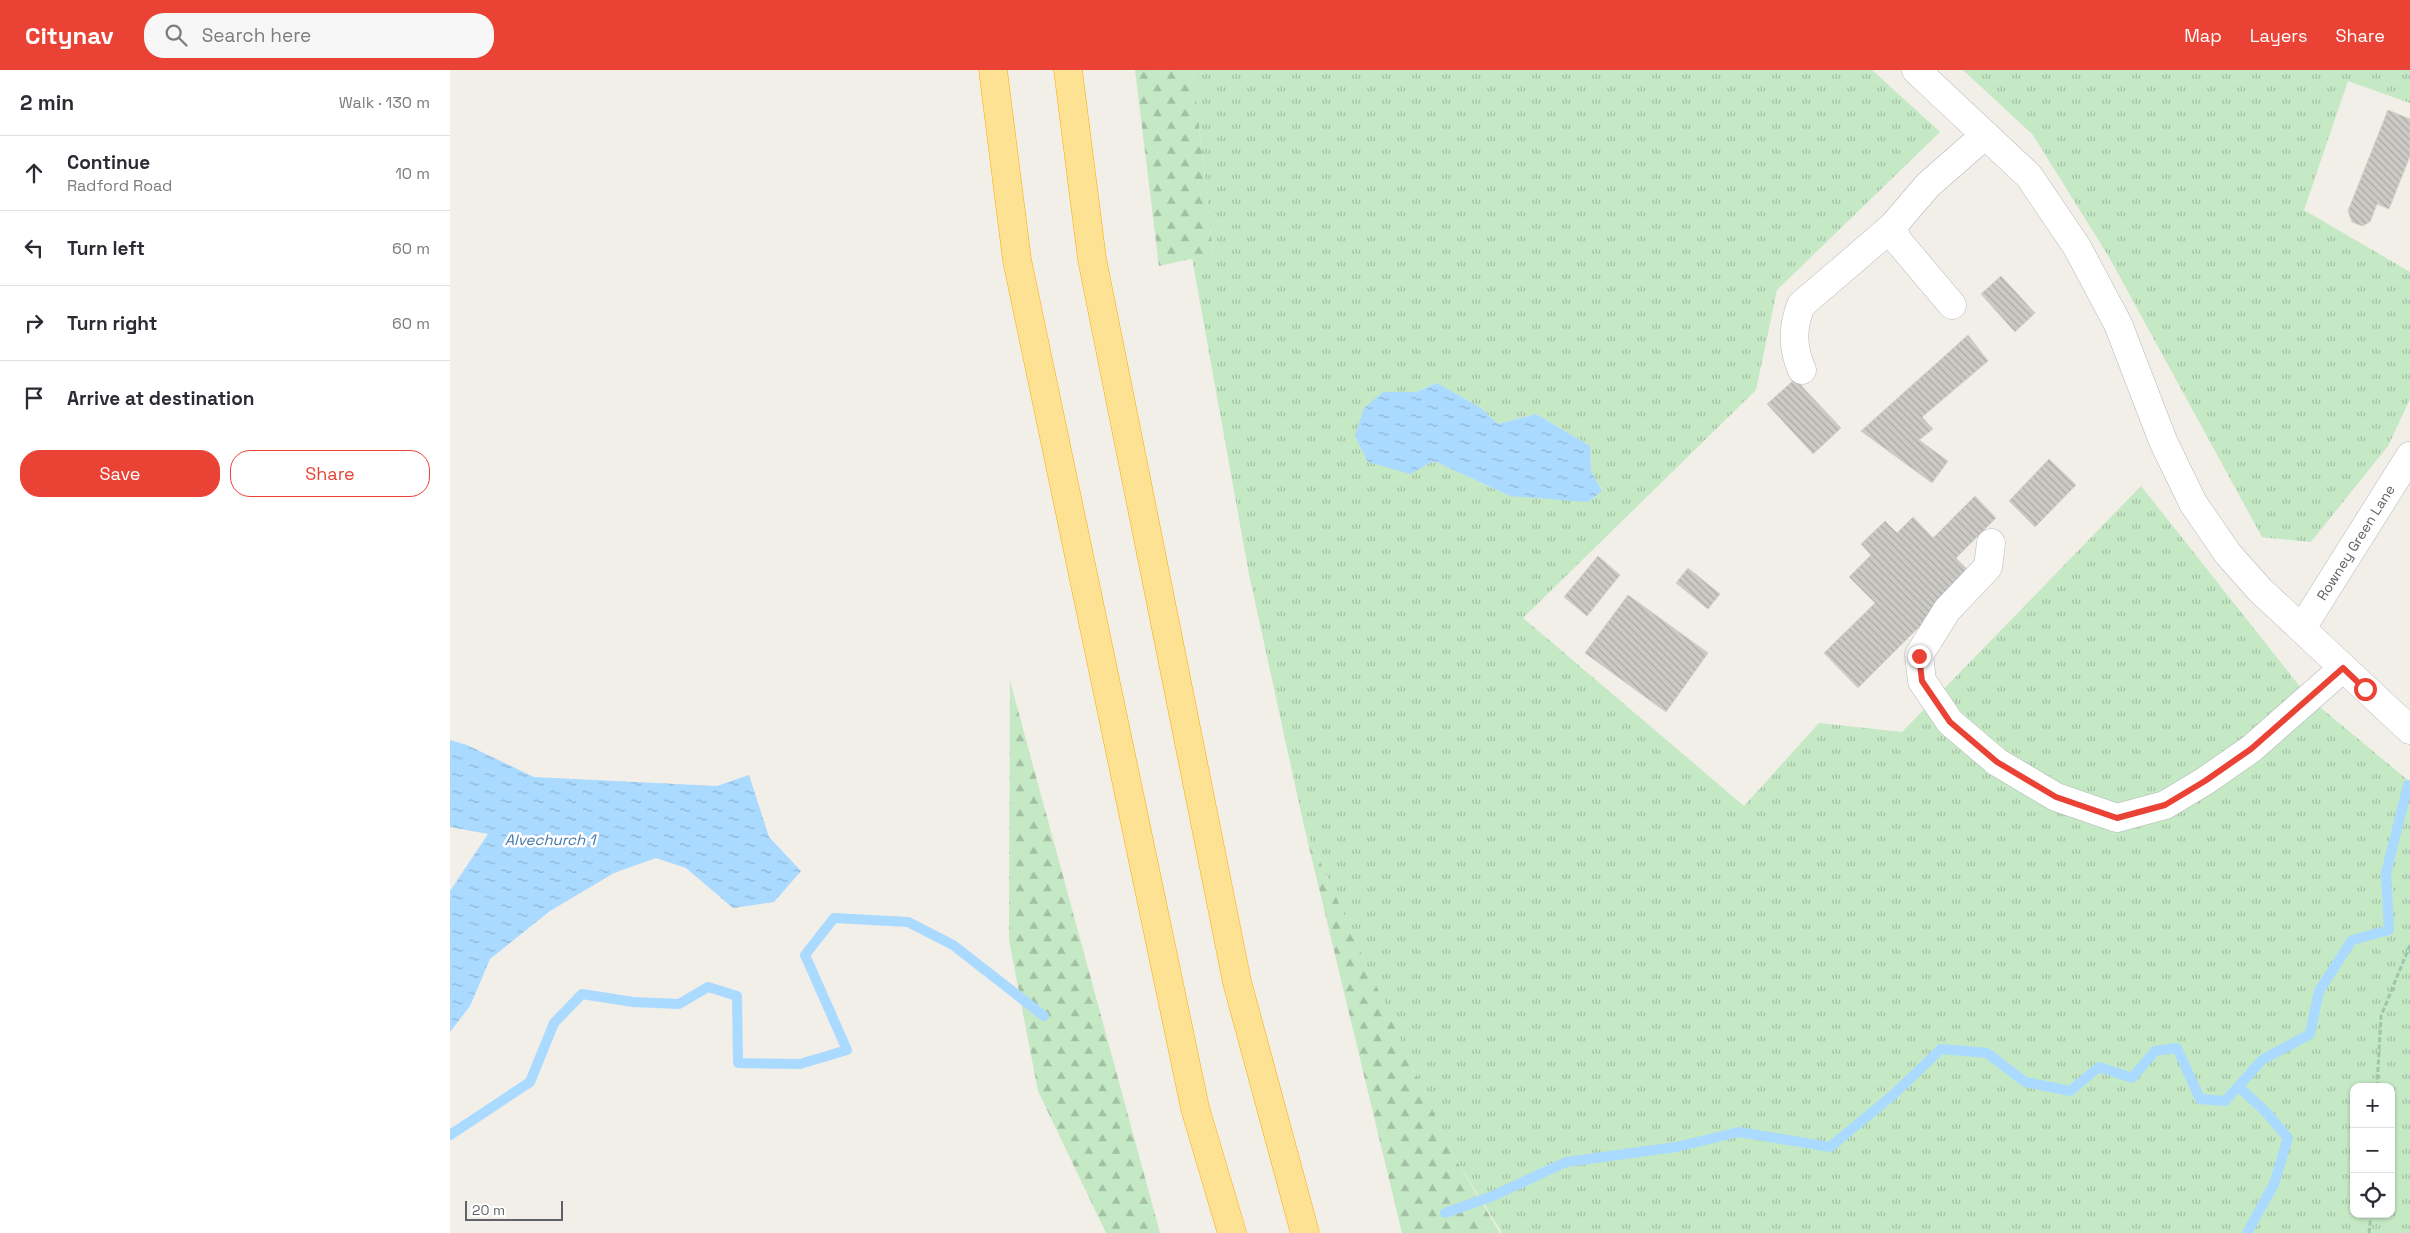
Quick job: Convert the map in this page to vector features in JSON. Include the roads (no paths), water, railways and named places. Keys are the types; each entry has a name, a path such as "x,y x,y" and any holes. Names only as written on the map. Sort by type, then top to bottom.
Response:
{"highway":[{"path":"993,70 1019,270 1195,1108 1232,1233"},
{"path":"1068,70 1092,259 1233,963 1305,1233"}],"street":[{"path":"1916,70 2028,176 2077,247 2118,324 2163,441 2193,503 2228,554 2260,590 2410,730"},
{"path":"1802,370 1795,354 1794,323 1801,305 1892,227 1928,185 1985,134"},
{"path":"1892,227 1898,241 1952,305"},
{"name":"Rowney Green Lane","path":"2302,628 2410,456"},
{"path":"1991,543 1988,567 1947,610 1919,656 1922,681 1950,722 1997,762 2056,797 2117,818 2165,805 2205,781 2251,749 2343,668"}],"water":[{"path":"1437,383 1481,408 1498,424 1536,414 1590,446 1591,471 1602,491 1588,502 1510,496 1434,461 1410,474 1368,462 1355,436 1364,408 1383,392 1416,392"},
{"name":"Alvechurch 1","path":"450,740 467,745 534,777 717,786 749,775 769,837 801,871 774,902 733,908 686,868 656,858 614,873 550,911 490,959 470,1006 450,1032 450,891 488,834 450,827"}],"waterway":[{"path":"1445,1213 1493,1196 1566,1162 1676,1147 1739,1132 1830,1147 1893,1095 1941,1049 1987,1053 2025,1082 2070,1091 2099,1067 2132,1078 2155,1051 2177,1048 2200,1099 2225,1101 2262,1060 2310,1034 2319,991 2352,940 2389,930 2386,873 2408,785"},
{"path":"450,1135 530,1082 554,1023 582,994 633,1002 679,1004 708,987 737,996 738,1063 800,1064 847,1050 805,955 834,918 908,922 953,945 1044,1016"},
{"path":"2238,1086 2266,1112 2288,1138 2274,1184 2247,1233"}]}
